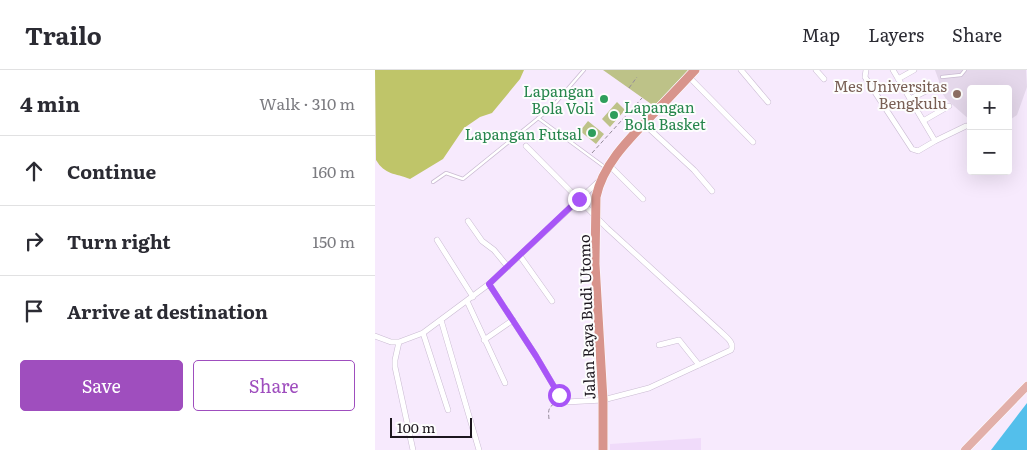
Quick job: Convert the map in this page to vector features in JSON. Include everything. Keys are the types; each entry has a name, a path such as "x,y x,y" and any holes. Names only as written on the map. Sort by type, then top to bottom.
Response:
{"highway":[{"name":"Jalan Raya Budi Utomo","path":"603,450 603,400 595,274 596,196 601,179 623,147 692,73"}],"main road":[{"path":"965,450 1027,386"}],"street":[{"path":"741,70 768,102"},
{"path":"816,70 824,79"},
{"path":"866,70 865,77 912,149 918,151 966,126"},
{"path":"893,70 935,141"},
{"path":"898,79 914,70"},
{"path":"692,73 753,142"},
{"path":"910,99 936,86"},
{"path":"923,121 949,106"},
{"path":"644,124 694,170 712,191"},
{"path":"489,284 562,400 570,403 603,400 649,388 731,350 732,345 721,332 596,217 526,146"},
{"path":"608,167 643,199"},
{"path":"375,336 391,342 399,342 423,333 489,284 601,179"},
{"path":"467,221 482,241 494,250 508,267"},
{"path":"437,240 473,296"},
{"path":"520,256 551,301"},
{"path":"467,301 505,383"},
{"path":"441,320 479,450"},
{"path":"484,340 513,320"},
{"path":"423,333 448,410"},
{"path":"659,345 679,340 699,365"},
{"path":"399,342 395,367 413,450"}],"lane":[{"path":"433,182 446,173 463,179 552,107 584,70"},
{"path":"942,77 961,74 965,70"},
{"path":"538,118 608,167"}],"path":[{"path":"629,88 637,77"},
{"path":"589,155 642,98"},
{"path":"549,419 549,408 562,400"}],"shaded area":[{"name":"Mes Universitas Bengkulu","path":"935,70 1026,70 1027,87 1017,115 1012,118 1012,85 967,85 967,117 946,99 939,88 939,81"},
{"path":"701,438 701,450 610,450 610,444"}],"green space":[{"path":"375,70 524,70 520,79 492,113 480,117 464,128 443,159 410,179 387,171 376,160"},
{"path":"603,70 688,70 654,106"},
{"name":"Lapangan Bola Basket","path":"617,102 625,110 610,127 602,119"},
{"name":"Lapangan Futsal","path":"588,121 604,134 596,144 580,131"}],"water":[{"path":"1027,403 1027,450 991,450"}],"place":[{"name":"Mes Universitas Bengkulu","path":"957,94"},
{"name":"Lapangan Bola Voli","path":"604,99"},
{"name":"Lapangan Bola Basket","path":"614,115"},
{"name":"Lapangan Futsal","path":"592,133"}],"route":[{"path":"559,395 489,284 579,199"}]}
